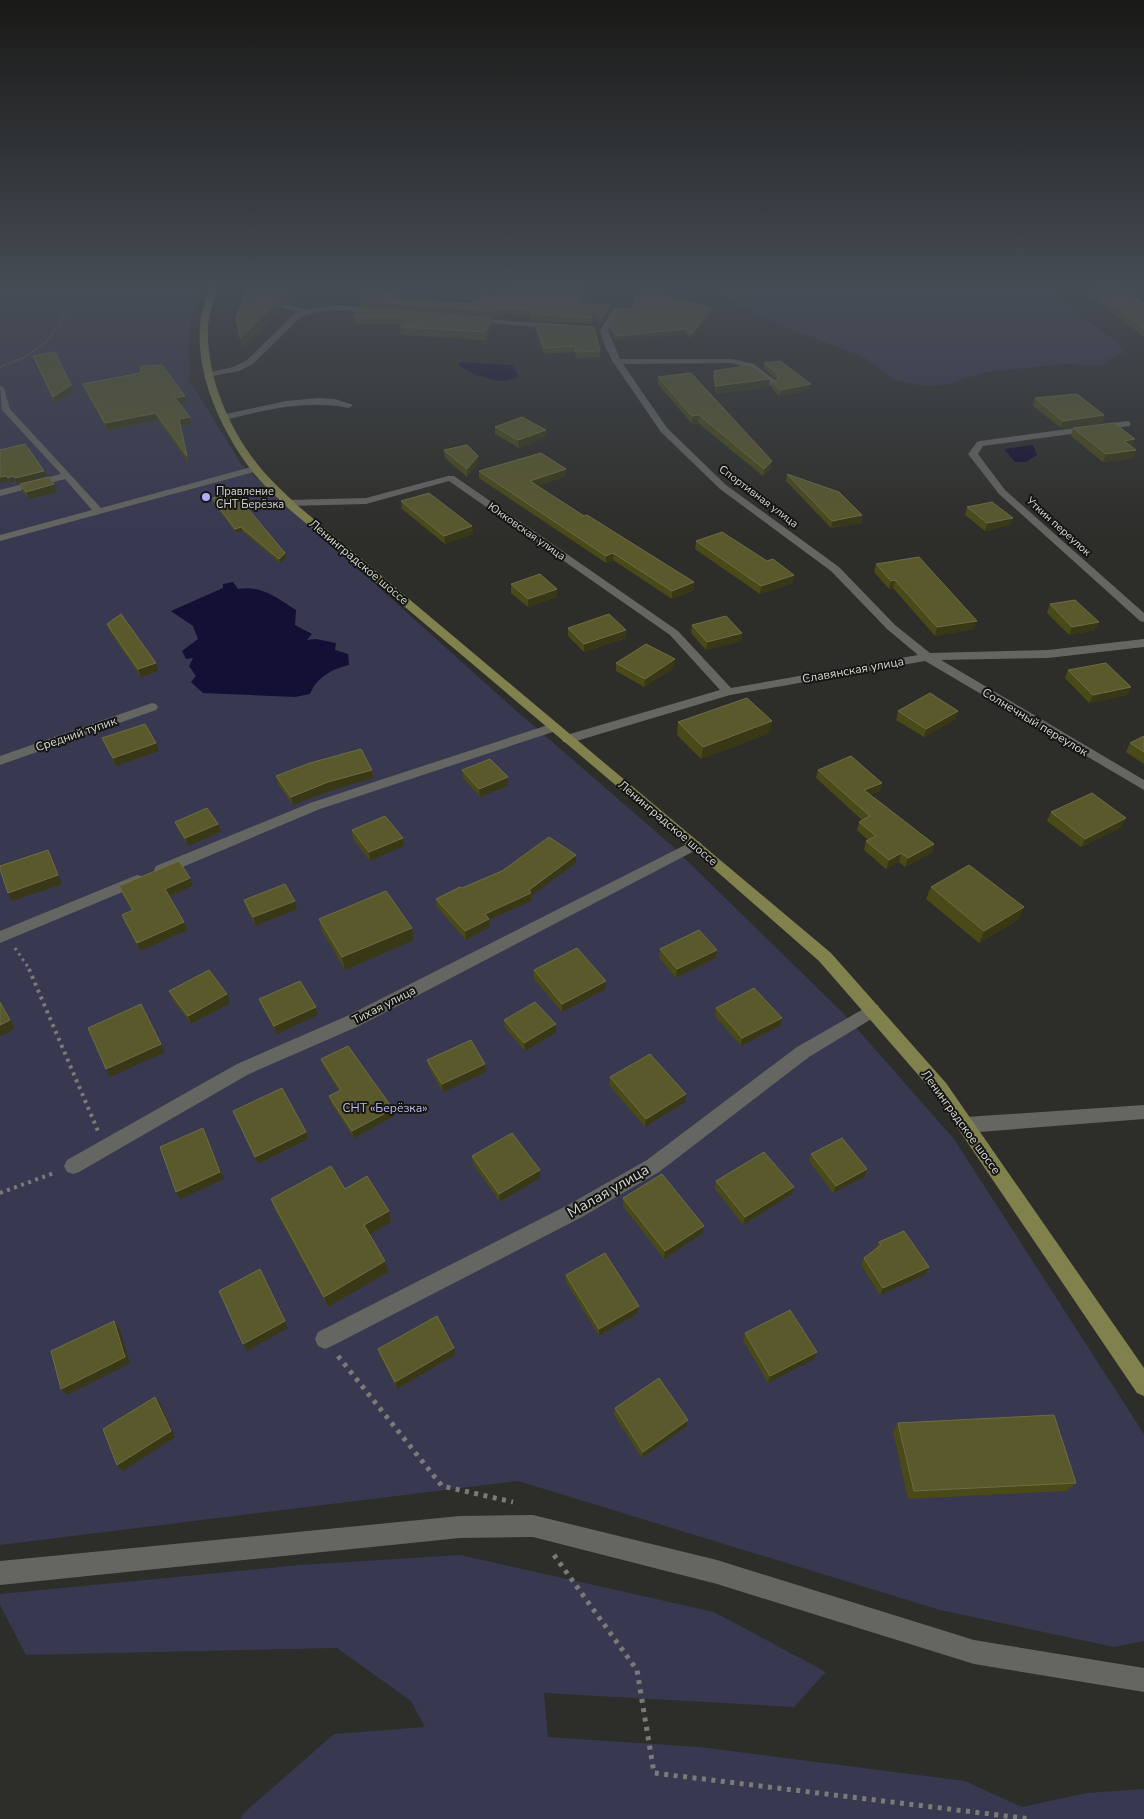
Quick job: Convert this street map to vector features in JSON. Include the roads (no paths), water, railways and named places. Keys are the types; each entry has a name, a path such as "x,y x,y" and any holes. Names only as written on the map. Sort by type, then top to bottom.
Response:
{"main road":[{"name":"Ленинградское шоссе","path":"209,371 224,416 236,442 255,469 288,503 695,845 825,957 940,1088 1144,1386"}],"street":[{"path":"210,375 228,371"},
{"name":"Спортивная улица","path":"623,371 664,430 723,487 835,569 891,627 927,657"},
{"path":"757,371 773,383"},
{"path":"0,388 6,410 99,512"},
{"path":"224,416 270,406 308,402 335,400 349,404"},
{"name":"Уткин переулок","path":"1127,424 980,444 973,454 1002,492 1144,619"},
{"path":"0,538 255,469"},
{"path":"0,493 67,475"},
{"name":"Юкковская улица","path":"288,503 366,501 451,478 674,633 728,692"},
{"name":"Славянская улица","path":"568,739 728,692 927,657 1048,654 1144,642"},
{"name":"Солнечный переулок","path":"927,657 1144,786"},
{"name":"Средний тупик","path":"0,761 152,707"},
{"path":"3,936 315,806 554,727"},
{"name":"Тихая улица","path":"74,1166 243,1069 353,1021 695,845"},
{"name":"Малая улица","path":"325,1340 576,1210 653,1166 803,1052 872,1010"},
{"path":"966,1125 1144,1112"},
{"path":"0,1573 413,1534 460,1527 533,1526 717,1572 974,1652 1144,1680"}],"place":[{"name":"Правление СНТ Берёзка","path":"206,497"}],"park label":[{"name":"СНТ «Берёзка»","path":"385,1108"}]}
